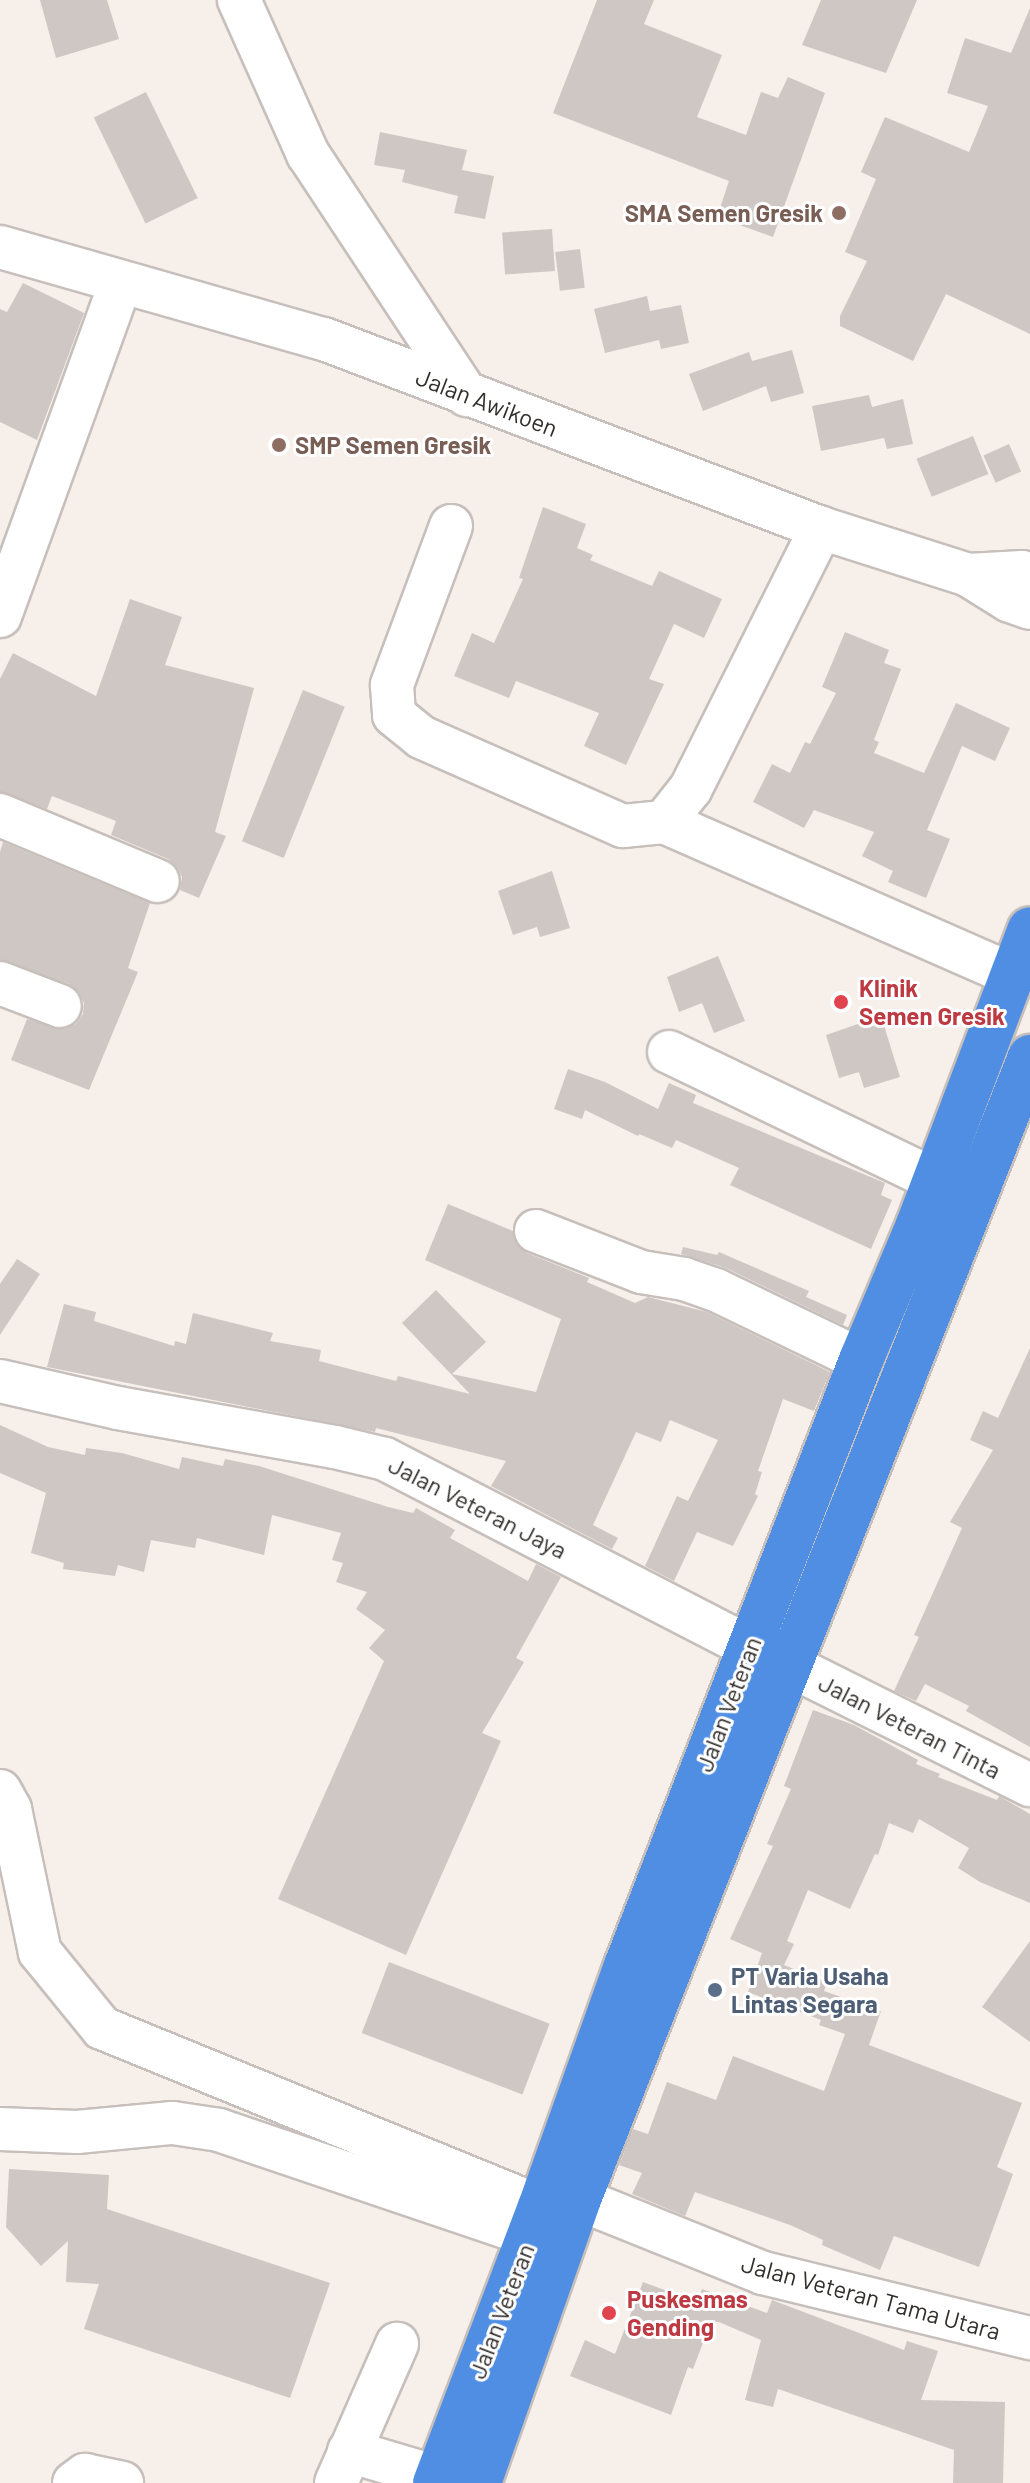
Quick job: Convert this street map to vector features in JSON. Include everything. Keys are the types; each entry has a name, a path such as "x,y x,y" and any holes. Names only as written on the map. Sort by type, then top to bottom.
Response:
{"highway":[{"name":"Jalan Veteran","path":"451,2481 550,2214 626,1966 861,1360 935,1180 1030,929"},
{"name":"Jalan Veteran","path":"451,2481 550,2214 791,1666 1026,1077"}],"street":[{"path":"239,0 308,154 467,395"},
{"name":"Jalan Awikoen","path":"0,247 324,339 821,528 968,575"},
{"path":"0,616 121,282"},
{"path":"451,526 392,685 394,715 421,737 623,826 664,822 1013,975"},
{"path":"664,822 691,788 821,528"},
{"path":"968,575 1022,572 1030,576"},
{"path":"968,575 1010,601 1030,608"},
{"path":"0,815 158,881"},
{"path":"0,983 60,1006"},
{"path":"669,1052 935,1180"},
{"path":"536,1231 641,1272 684,1279 716,1290 861,1360"},
{"name":"Jalan Veteran Jaya","path":"0,1381 118,1408 335,1447 385,1459 750,1647"},
{"name":"Jalan Veteran Tinta","path":"791,1666 1030,1785"},
{"path":"0,1791 10,1809 40,1952 102,2028 550,2214"},
{"path":"0,2129 77,2132 173,2123 219,2130 550,2214"},
{"name":"Jalan Veteran Tama Utara","path":"550,2214 763,2273 1030,2338"},
{"path":"397,2344 343,2467 451,2481"},
{"path":"74,2483 85,2475 122,2483"}],"building":[{"path":"40,0 107,0 119,39 56,58"},
{"path":"597,0 654,0 644,24 722,55 697,117 746,135 761,92 778,98 788,77 825,93 773,237 717,217 729,181 553,113"},
{"path":"821,0 917,0 886,73 802,45"},
{"path":"1030,8 1030,334 946,294 913,361 840,326 840,316 867,261 845,252 876,179 861,172 885,117 969,152 988,106 947,93 965,38 1011,53"},
{"path":"146,92 198,198 146,223 94,117"},
{"path":"380,132 467,150 462,170 494,176 485,219 454,213 458,196 402,182 405,170 374,165"},
{"path":"552,229 555,271 505,274 502,232"},
{"path":"580,249 585,288 560,291 555,252"},
{"path":"23,283 84,313 37,440 0,422 0,309 7,312"},
{"path":"647,296 650,311 681,305 689,343 661,349 659,340 605,353 594,309"},
{"path":"792,350 804,393 771,402 766,386 703,411 689,374 749,352 752,361"},
{"path":"869,395 872,407 903,399 913,444 887,449 884,438 821,451 812,406"},
{"path":"973,436 988,474 932,497 916,459"},
{"path":"1009,444 1021,471 996,483 983,455"},
{"path":"543,507 586,524 577,548 593,555 590,560 652,586 659,571 722,599 704,638 674,624 649,679 664,684 626,765 584,746 599,713 516,681 509,698 454,676 472,633 494,643 523,579 519,578"},
{"path":"130,599 182,617 165,665 254,688 215,832 226,836 199,898 180,890 182,877 168,859 111,835 116,821 52,796 47,809 0,792 0,679 13,653 96,696"},
{"path":"845,632 889,650 884,663 901,669 874,740 879,742 874,753 924,773 956,703 1010,728 995,761 962,746 927,830 950,839 926,898 888,882 893,871 862,856 874,832 814,810 804,828 753,802 772,764 790,773 805,742 810,744 836,693 822,687"},
{"path":"303,690 345,707 284,858 242,841"},
{"path":"3,842 150,903 128,968 138,972 89,1090 11,1060 27,1019 65,1029 76,1024 83,1014 84,1003 79,992 69,984 0,960 0,852"},
{"path":"552,871 570,928 540,937 537,927 513,935 498,891"},
{"path":"718,956 745,1021 714,1033 702,1003 679,1012 667,977"},
{"path":"881,1016 900,1077 864,1088 859,1072 839,1078 826,1035"},
{"path":"568,1069 605,1082 658,1109 669,1083 696,1095 693,1103 885,1183 881,1195 892,1200 871,1249 730,1185 739,1168 676,1140 672,1148 638,1136 585,1110 582,1119 554,1109"},
{"path":"448,1204 513,1231 517,1245 527,1253 589,1278 587,1282 635,1303 648,1297 707,1312 830,1372 814,1411 783,1399 758,1471 762,1472 755,1494 758,1496 733,1546 697,1532 674,1581 645,1566 677,1496 688,1501 718,1440 670,1420 661,1442 636,1432 593,1525 618,1538 612,1549 491,1486 506,1461 376,1428 375,1432 47,1367 64,1304 96,1312 94,1321 174,1346 175,1341 186,1344 193,1313 273,1333 270,1341 321,1350 319,1361 396,1381 398,1376 470,1394 402,1323 436,1290 486,1342 452,1374 536,1392 561,1319 425,1260"},
{"path":"683,1247 717,1255 719,1252 809,1291 806,1297 847,1315 843,1325 726,1268 681,1254"},
{"path":"17,1259 40,1274 0,1335 0,1284"},
{"path":"1030,1348 1030,1747 966,1711 969,1706 925,1684 916,1701 894,1691 919,1637 914,1635 962,1528 950,1522 993,1450 970,1440 983,1411 998,1418"},
{"path":"0,1425 48,1447 85,1455 86,1448 122,1453 179,1469 182,1457 223,1466 225,1459 259,1466 388,1507 413,1513 416,1508 455,1530 450,1538 528,1581 536,1564 561,1577 516,1658 524,1662 482,1733 501,1741 406,1955 278,1899 384,1661 369,1648 385,1630 356,1609 367,1592 336,1582 343,1563 332,1560 341,1533 272,1515 264,1555 197,1538 195,1548 151,1540 144,1572 118,1565 115,1576 63,1569 64,1563 31,1553 46,1493 0,1473"},
{"path":"813,1710 854,1725 918,1760 916,1764 940,1774 938,1777 997,1800 999,1796 1030,1814 1030,1903 980,1882 958,1868 969,1848 919,1819 913,1833 889,1823 878,1855 875,1854 850,1909 808,1890 787,1941 794,1944 784,1965 827,1982 824,1991 881,2011 869,2045 1022,2103 997,2167 1013,2174 979,2267 894,2236 880,2270 822,2245 823,2240 790,2225 695,2192 685,2216 632,2194 642,2173 619,2165 633,2129 648,2134 667,2082 716,2100 733,2056 824,2091 845,2034 819,2025 821,2020 748,1992 762,1953 730,1939 773,1846 767,1844 791,1789 784,1786"},
{"path":"1030,1941 1030,2042 982,2007"},
{"path":"389,1962 550,2024 522,2095 362,2033"},
{"path":"9,2169 109,2175 107,2209 330,2283 290,2398 84,2329 99,2284 66,2282 68,2241 41,2266 6,2227"},
{"path":"643,2282 697,2302 702,2289 767,2313 772,2300 904,2350 907,2341 938,2351 921,2400 1005,2402 1003,2483 953,2483 954,2450 778,2389 773,2407 745,2400 761,2340 719,2322 711,2322 693,2369 688,2367 671,2415 570,2376 585,2340 615,2354"}],"place":[{"name":"SMA Semen Gresik","path":"839,213"},
{"name":"SMP Semen Gresik","path":"279,445"},
{"name":"Klinik Semen Gresik","path":"841,1002"},
{"name":"PT Varia Usaha Lintas Segara","path":"715,1990"},
{"name":"Puskesmas Gending","path":"609,2313"}]}
